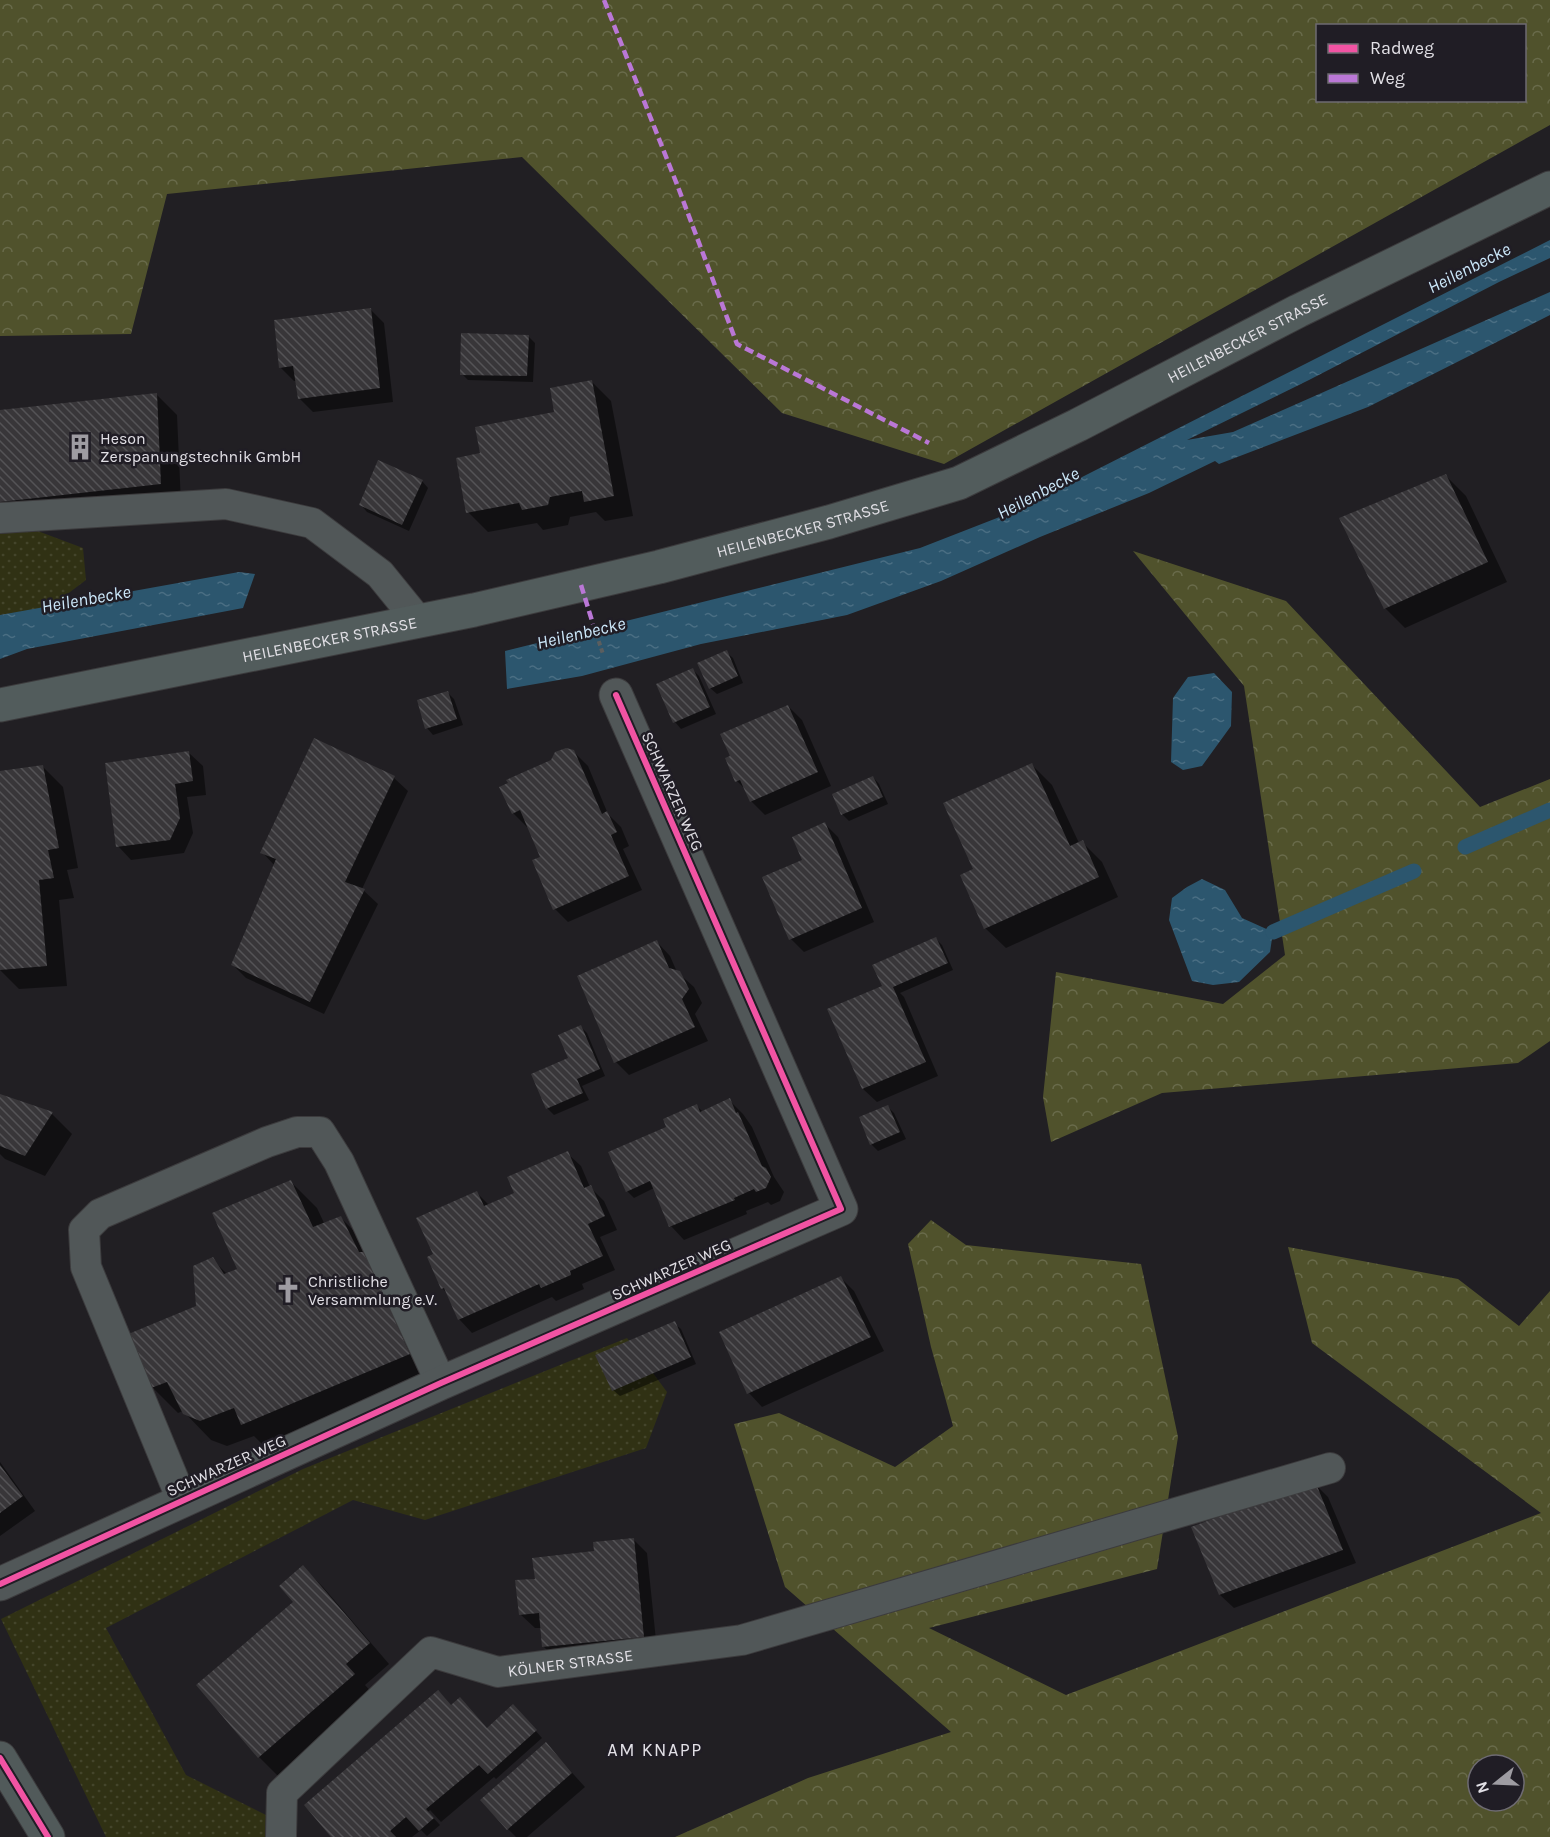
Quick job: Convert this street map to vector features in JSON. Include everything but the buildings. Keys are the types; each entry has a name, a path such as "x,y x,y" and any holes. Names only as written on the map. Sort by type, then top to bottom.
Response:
{"main road":[{"name":"HEILENBECKER STRASSE","path":"0,705 419,622 670,564 829,522 959,483 1078,425 1308,306 1550,188"},
{"path":"0,1758 48,1837"}],"street":[{"name":"SCHWARZER WEG","path":"0,1584 441,1383 841,1209 616,695"}],"lane":[{"path":"0,518 226,504 312,523 380,574 419,622"},
{"path":"182,1500 86,1267 84,1230 100,1214 267,1142 297,1132 320,1132 339,1162 441,1383"},
{"name":"KÖLNER STRASSE","path":"281,1837 282,1793 431,1652 498,1672 742,1640 1330,1468"}],"green space":[{"path":"0,0 1550,0 1550,125 944,464 782,413 522,157 167,194 131,334 0,336"},
{"path":"35,530 83,548 86,580 50,607 0,615 0,534"},
{"path":"1133,551 1286,601 1480,807 1550,779 1550,1041 1518,1063 1162,1093 1051,1142 1043,1097 1056,972 1223,1004 1285,955 1244,686"},
{"path":"931,1220 966,1245 1141,1264 1178,1437 1157,1569 929,1628 1066,1695 1541,1513 1312,1343 1288,1247 1458,1279 1519,1326 1550,1291 1550,1837 675,1837 808,1778 951,1732 785,1587 734,1424 779,1413 895,1467 953,1426 931,1347 908,1244"},
{"path":"627,1338 667,1392 646,1448 425,1520 353,1500 106,1628 186,1775 266,1815 265,1837 106,1837 1,1619 303,1469"}],"water":[{"name":"Heilenbecke","path":"1550,240 1550,258 1187,440 1233,432 1550,292 1550,315 1368,407 1219,464 1215,461 1149,493 1040,537 941,581 847,615 701,644 582,676 507,689 505,651 920,548 1015,511"},
{"path":"239,572 255,574 243,608 27,649 0,659 0,615"},
{"path":"1214,673 1232,692 1231,726 1202,766 1183,770 1171,762 1173,698 1188,677"},
{"path":"1202,879 1225,890 1242,918 1273,932 1270,952 1239,982 1213,985 1192,981 1169,920 1172,898"}],"waterway":[{"path":"1465,847 1550,810"},
{"path":"1273,932 1414,871"}],"marked path":[{"path":"604,0 737,344 929,443"},
{"path":"581,585 593,624"}],"cycle path":[{"path":"0,1584 441,1383 841,1209 616,695"},
{"path":"0,1758 48,1837"}],"place":[{"name":"Heson Zerspanungstechnik GmbH","path":"80,447"},
{"name":"Christliche Versammlung e.V.","path":"288,1290"}],"district":[{"name":"AM KNAPP","path":"655,1750"}]}
